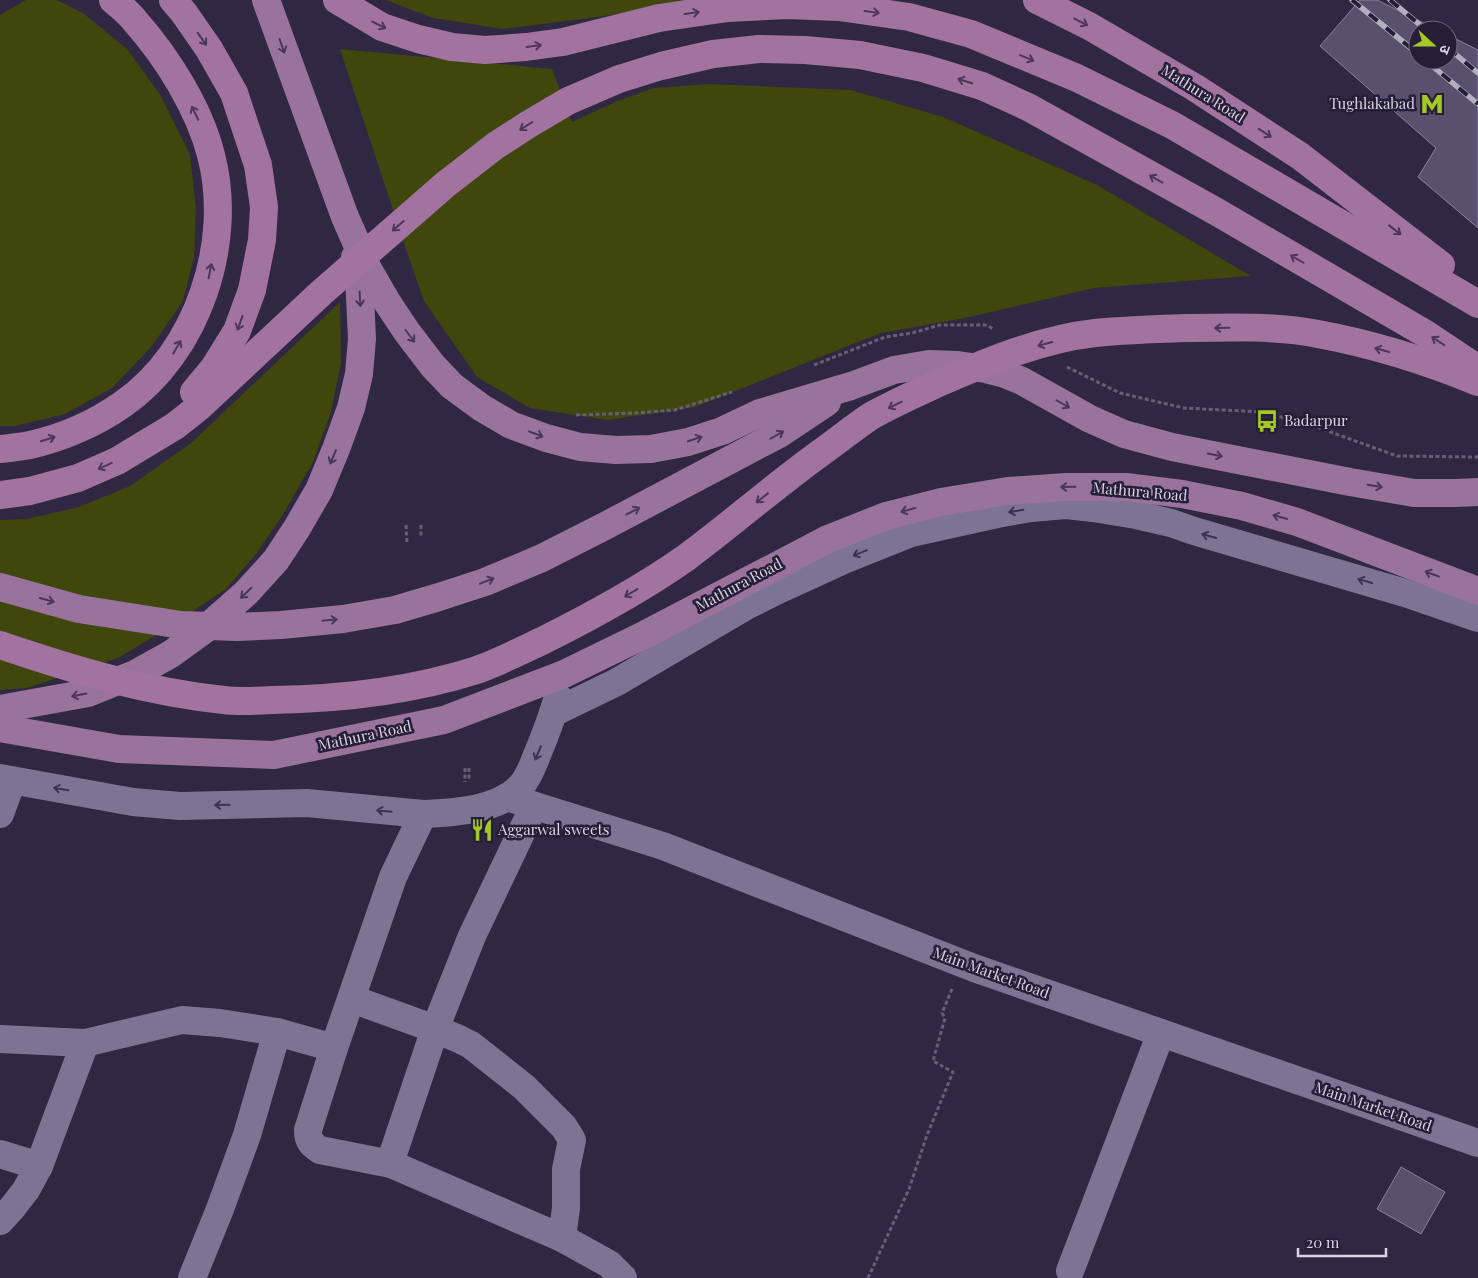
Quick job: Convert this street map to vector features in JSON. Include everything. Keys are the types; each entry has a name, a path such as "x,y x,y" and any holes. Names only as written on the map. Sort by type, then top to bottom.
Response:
{"highway":[{"path":"0,449 30,445 64,434 94,421 123,404 150,381 172,356 194,317 210,277 216,238 218,193 211,154 198,119 180,82 141,27 113,0"},
{"path":"148,443 214,368 237,331 252,290 262,240 264,207 258,165 234,93 209,49 173,0"},
{"path":"337,0 382,27 418,39 452,47 485,50 563,42 659,18 728,8 787,5 839,7 909,17 971,34 1077,78 1172,125 1478,304"},
{"name":"Mathura Road","path":"1037,0 1089,26 1194,87 1300,156 1478,294"},
{"path":"0,494 30,491 78,478 117,461 175,426 199,407 320,293 446,184 495,146 568,101 619,79 661,66 713,54 759,49 805,50 860,55 923,68 982,86 1028,107 1208,208 1426,334 1478,368"},
{"path":"0,645 66,668 136,686 176,694 229,701 332,698 380,693 479,669 581,622 644,585 686,557 871,416 926,389 993,360 1045,343 1093,334 1166,329 1247,327 1315,333 1367,345 1423,362 1478,382"}],"main road":[{"path":"266,0 345,217 368,269 387,302 433,366 452,386 482,408 511,425 546,438 580,447 616,450 651,449 688,442 722,430 760,413 851,386 894,370 929,364 958,365 1005,374 1022,381 1090,419 1124,434 1172,447 1414,493 1478,492"},
{"path":"0,708 88,693 135,674 171,654 204,630 246,593 276,560 298,528 319,490 351,408 359,374 362,339 359,274 345,217"},
{"path":"0,587 79,609 181,625 237,627 281,625 343,619 395,610 484,582 542,558 779,434 851,386"},
{"name":"Mathura Road","path":"0,728 120,749 274,755 444,720 564,674 646,634 828,539 886,516 940,502 1008,491 1066,486 1126,487 1182,494 1242,506 1297,522 1478,591"}],"street":[{"path":"553,713 617,682 776,591 846,559 911,533 1031,508 1066,505 1136,515 1171,523 1406,593 1478,618"},
{"path":"0,814 6,779 133,802 180,806 308,803 423,814 489,806 507,797 521,786 529,773 550,726 564,674"},
{"name":"Main Market Road","path":"507,797 663,846 960,963 1478,1143"},
{"path":"391,1164 435,1029 472,936 534,806"},
{"path":"423,814 393,877 334,1048 308,1130 308,1139 311,1144 320,1150 391,1164 562,1238 611,1273"},
{"path":"352,999 435,1029 470,1045 524,1087 564,1128 572,1140 566,1169 566,1208 562,1238"},
{"path":"0,1039 85,1043 182,1020 220,1023 277,1032 334,1048"},
{"path":"192,1278 247,1135 277,1032"},
{"path":"1070,1271 1161,1033"},
{"path":"0,1221 26,1190 39,1166 85,1043"},
{"path":"0,1154 39,1166"}],"path":[{"path":"421,524 421,538"},
{"path":"406,525 407,543"},
{"path":"868,1278 909,1189 927,1135 953,1072 933,1061 945,1018 942,1013 960,963"}],"green space":[{"path":"26,0 57,0 84,14 127,49 161,96 190,155 196,209 194,257 183,301 152,346 112,388 65,414 15,426 0,426 0,15"},
{"path":"386,0 701,0 598,17 503,29 433,18"},
{"path":"340,49 552,69 572,122 615,102 654,88 709,84 851,90 943,117 1097,185 1251,276 1094,288 965,318 881,333 695,407 608,420 530,408 477,377 424,301"},
{"path":"340,302 341,363 331,412 313,462 282,516 256,554 226,589 160,633 118,658 27,688 0,690 0,520 27,519 79,507 130,486 190,444"}],"building":[{"name":"Tughlakabad","path":"1360,0 1377,0 1418,20 1408,20 1408,70 1458,70 1458,40 1478,50 1478,228 1418,177 1436,148 1320,46"},
{"path":"1401,1167 1445,1192 1421,1234 1377,1209"}],"railway":[{"path":"1352,0 1408,46"},
{"path":"1390,0 1414,20"},
{"path":"1458,56 1478,73"},
{"path":"1437,70 1478,104"}],"place":[{"name":"Tughlakabad","path":"1432,104"},
{"name":"Badarpur","path":"1267,421"},
{"name":"Aggarwal sweets","path":"482,830"}]}
